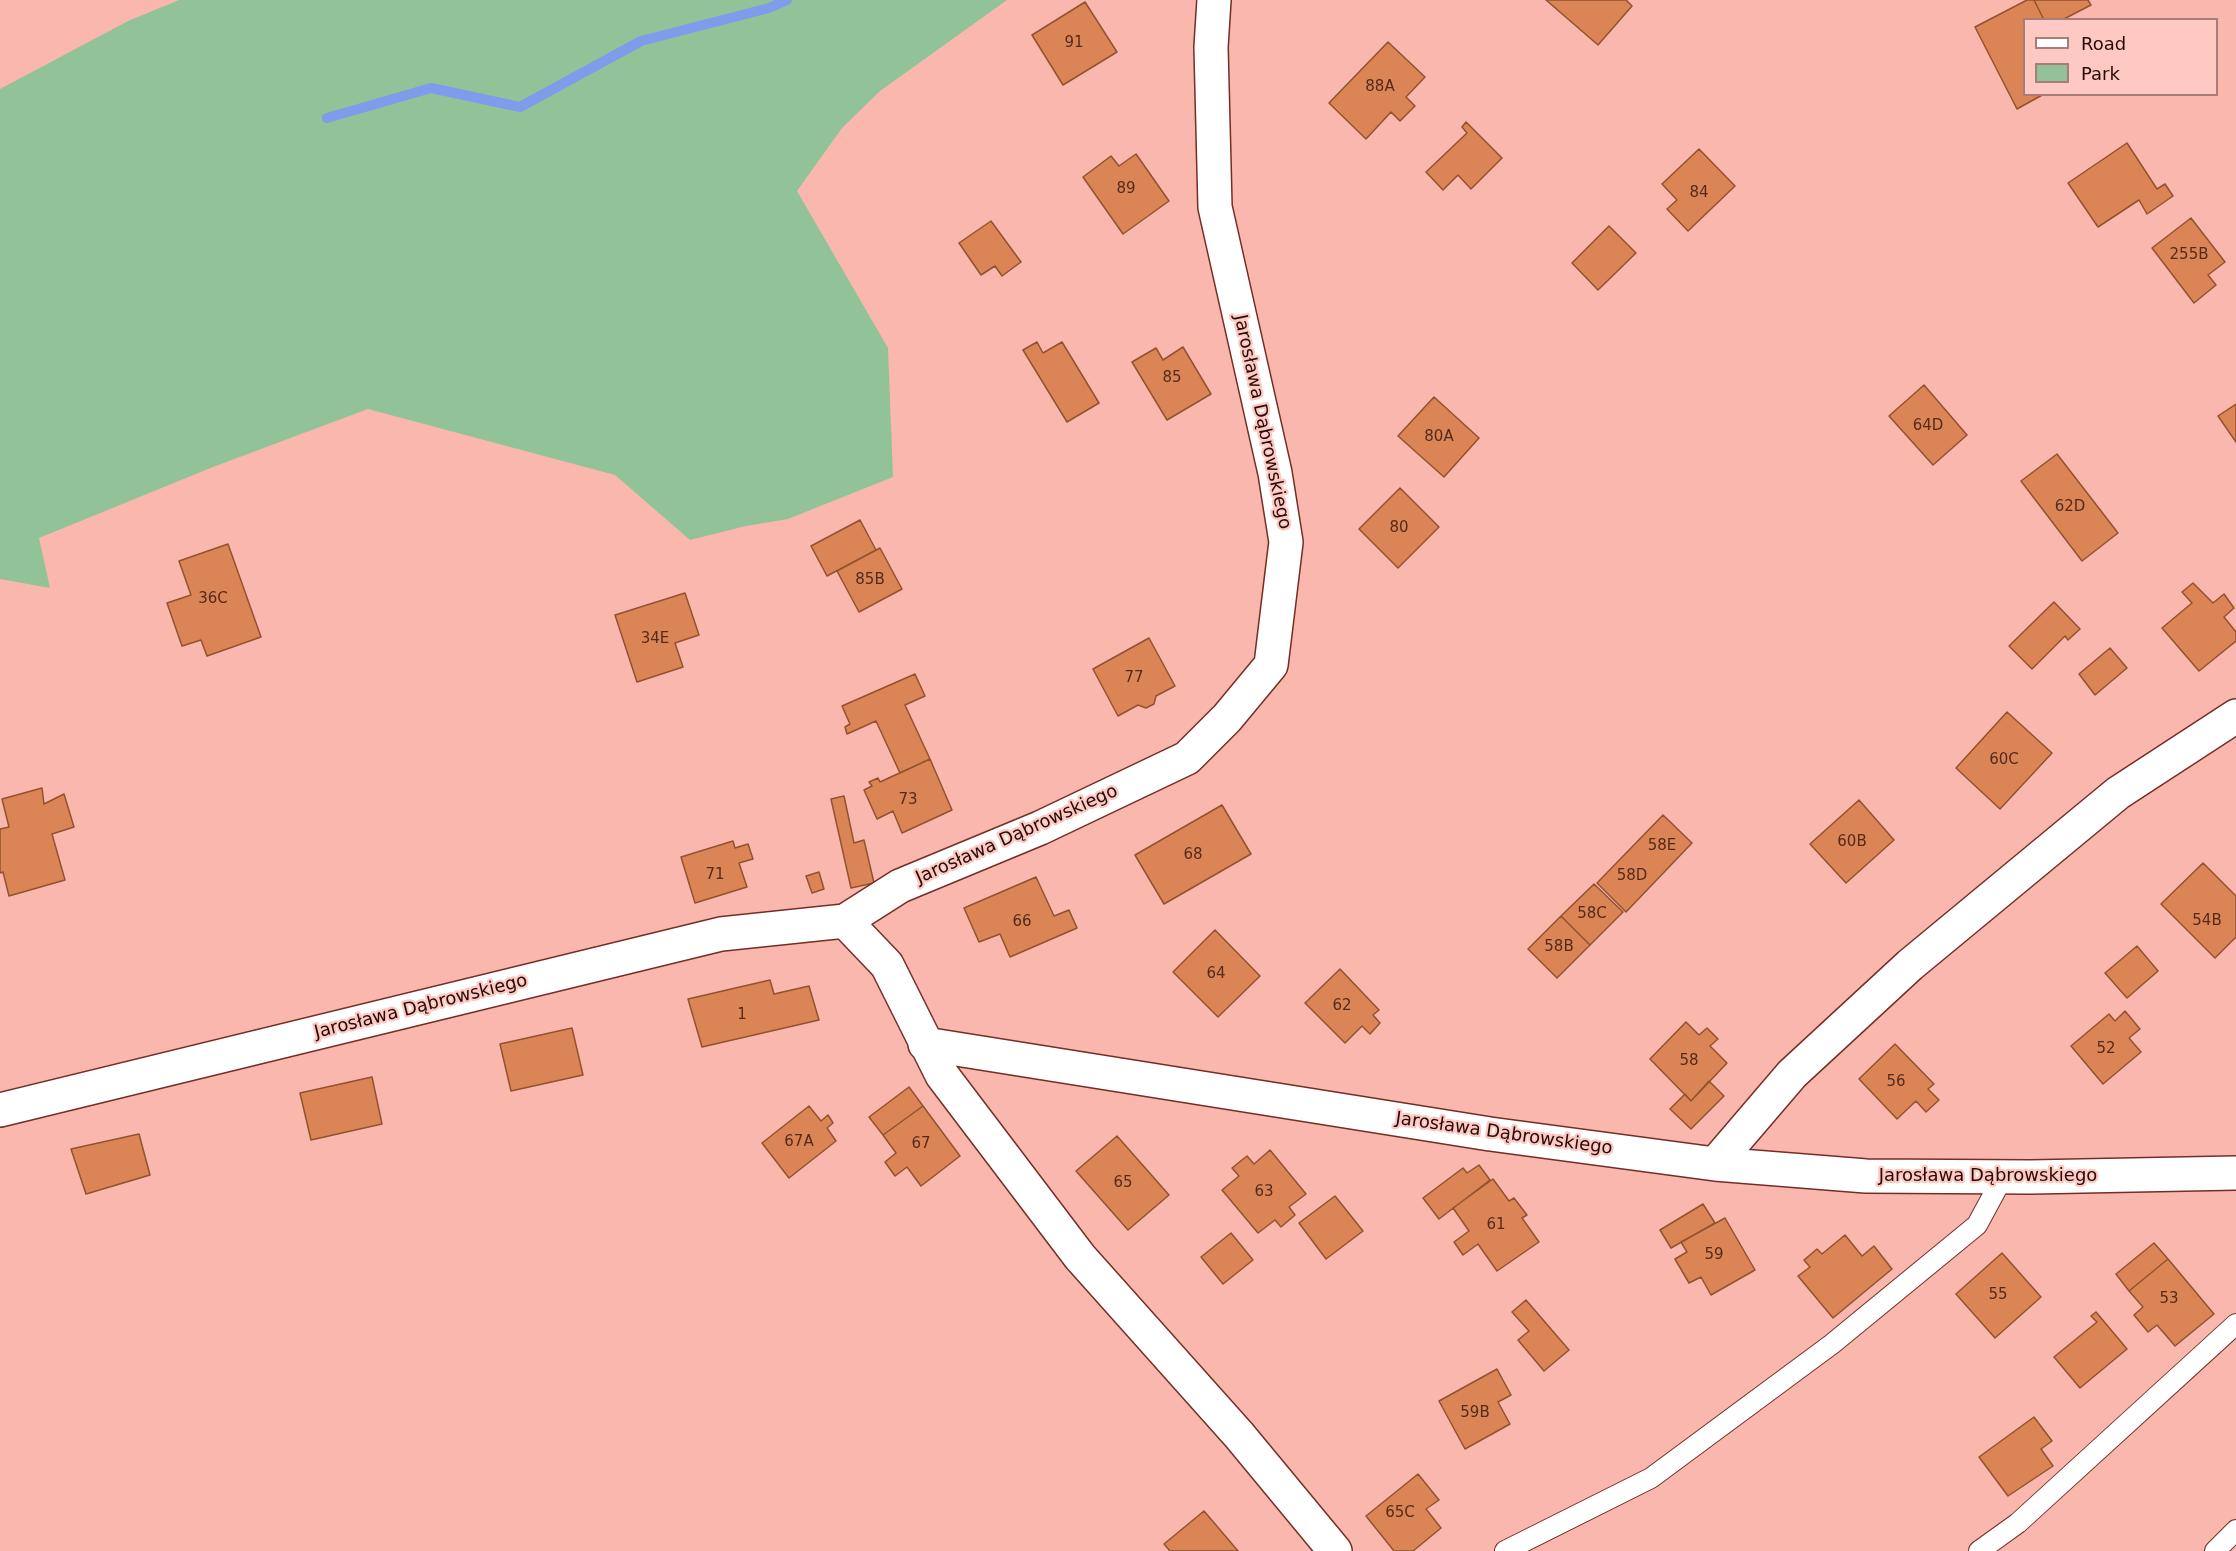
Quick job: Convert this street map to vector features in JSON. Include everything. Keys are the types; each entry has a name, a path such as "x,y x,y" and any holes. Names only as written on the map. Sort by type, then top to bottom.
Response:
{"street":[{"name":"Jarosława Dąbrowskiego","path":"0,1110 721,934 845,921 900,886 1040,828 1187,758 1227,718 1271,665 1286,542 1275,474 1215,207 1211,47 1214,0"},
{"path":"1715,1164 1791,1074 1910,965 2118,793 2236,716"},
{"path":"845,921 887,965 942,1075 1080,1257 1239,1435 1335,1551"},
{"name":"Jarosława Dąbrowskiego","path":"925,1044 1490,1134 1715,1164 1866,1176 2003,1177 2236,1173"}],"lane":[{"path":"1505,1551 1651,1478 1832,1344 1977,1225 2003,1177"},
{"path":"1979,1551 2018,1523 2236,1324"},
{"path":"2215,1551 2236,1530"}],"green space":[{"path":"179,0 1007,0 880,91 842,128 797,191 888,348 893,477 788,519 746,526 690,540 615,475 368,409 213,467 39,538 50,588 0,579 0,89 128,21"}],"building":[{"path":"1546,0 1626,0 1632,6 1598,45"},
{"path":"2027,0 2034,0 2043,18 2023,18 2023,96 2040,96 2017,109 1975,27"},
{"path":"2034,0 2088,0 2091,5 2066,18 2043,18"},
{"path":"1085,2 1117,52 1063,85 1032,35"},
{"path":"1388,42 1425,77 1406,97 1415,106 1400,121 1391,112 1366,139 1329,103"},
{"path":"1466,122 1502,158 1471,189 1458,175 1443,190 1426,172 1467,133 1462,127"},
{"path":"2127,143 2157,189 2165,184 2173,196 2147,214 2139,200 2098,227 2068,183"},
{"path":"1699,149 1735,186 1688,231 1667,209 1677,200 1662,184"},
{"path":"1136,154 1169,201 1123,234 1083,177 1111,156 1119,166"},
{"path":"2191,218 2225,262 2208,275 2216,285 2194,303 2152,248"},
{"path":"991,221 1021,262 1002,276 995,266 981,275 959,243"},
{"path":"1609,226 1636,253 1598,290 1572,263"},
{"path":"1037,342 1043,353 1062,342 1099,403 1067,422 1023,350"},
{"path":"1183,347 1211,394 1167,420 1132,362 1156,348 1163,360"},
{"path":"1924,385 1967,435 1933,465 1889,416"},
{"path":"1434,397 1479,438 1444,477 1398,436"},
{"path":"2236,404 2236,442 2218,416"},
{"path":"2057,454 2118,533 2082,561 2021,481"},
{"path":"1400,488 1439,527 1398,568 1359,529"},
{"path":"860,520 876,550 827,576 811,546"},
{"path":"228,544 261,637 207,656 201,640 182,646 167,603 191,595 179,561"},
{"path":"880,548 902,589 859,612 837,571"},
{"path":"2193,583 2213,603 2224,594 2234,608 2224,617 2236,632 2236,641 2199,671 2162,628 2192,603 2182,592"},
{"path":"685,593 699,635 675,643 683,667 637,682 615,615"},
{"path":"2054,602 2080,629 2068,640 2065,636 2032,669 2009,646"},
{"path":"1149,638 1175,686 1156,696 1154,704 1146,708 1138,705 1118,716 1093,669"},
{"path":"2110,648 2127,668 2095,695 2079,674"},
{"path":"915,674 925,696 905,705 930,759 900,773 876,721 847,734 845,727 850,724 842,706"},
{"path":"2007,712 2052,753 2000,809 1956,768"},
{"path":"930,759 952,810 902,833 893,811 877,819 864,790 872,786 869,782 878,778 880,782"},
{"path":"42,788 44,804 64,794 74,827 52,834 65,880 9,896 3,872 0,873 0,829 9,827 2,799"},
{"path":"844,796 854,843 864,840 874,883 851,888 831,799"},
{"path":"1859,800 1894,840 1846,883 1810,844"},
{"path":"1222,805 1251,854 1164,904 1135,855"},
{"path":"1663,815 1692,843 1626,912 1597,883"},
{"path":"733,841 735,848 748,844 753,859 739,863 747,887 695,903 681,857"},
{"path":"2203,863 2236,896 2236,937 2215,958 2161,904"},
{"path":"819,872 824,889 812,893 806,876"},
{"path":"1036,877 1054,916 1069,910 1077,928 1010,957 1000,934 979,942 964,908"},
{"path":"1594,884 1623,912 1590,945 1561,916"},
{"path":"1561,916 1590,945 1557,978 1528,949"},
{"path":"1215,930 1260,976 1218,1017 1173,972"},
{"path":"2137,946 2158,971 2127,998 2105,973"},
{"path":"1340,969 1379,1010 1373,1015 1380,1023 1370,1034 1362,1026 1345,1043 1305,1003"},
{"path":"770,980 774,994 809,986 819,1020 702,1047 688,999"},
{"path":"2125,1011 2140,1029 2129,1038 2141,1052 2103,1084 2071,1046 2109,1014 2115,1021"},
{"path":"1686,1022 1699,1035 1707,1028 1718,1039 1710,1046 1727,1063 1691,1101 1650,1059"},
{"path":"572,1028 583,1075 511,1091 500,1044"},
{"path":"1895,1044 1934,1084 1928,1089 1939,1100 1926,1112 1916,1101 1897,1119 1859,1079"},
{"path":"372,1077 382,1124 311,1140 300,1093"},
{"path":"1709,1081 1724,1096 1691,1129 1670,1109 1685,1094 1691,1101"},
{"path":"909,1087 923,1106 883,1135 869,1117"},
{"path":"809,1106 821,1121 828,1115 833,1123 827,1128 836,1141 789,1178 762,1143"},
{"path":"923,1106 960,1156 921,1186 907,1167 895,1176 885,1162 896,1153 883,1135"},
{"path":"139,1134 150,1175 86,1194 71,1149"},
{"path":"1117,1136 1169,1195 1128,1230 1076,1171"},
{"path":"1270,1150 1306,1194 1289,1207 1295,1215 1281,1227 1275,1220 1258,1233 1222,1190 1239,1176 1232,1168 1247,1156 1254,1164"},
{"path":"1479,1165 1490,1180 1439,1219 1423,1198 1463,1168 1467,1173"},
{"path":"1493,1179 1509,1201 1514,1198 1527,1215 1522,1218 1539,1242 1497,1271 1478,1244 1463,1255 1454,1242 1469,1231 1453,1208"},
{"path":"1335,1196 1363,1231 1326,1259 1299,1223"},
{"path":"1703,1204 1715,1223 1671,1248 1660,1230"},
{"path":"1725,1218 1755,1270 1711,1295 1701,1277 1689,1283 1675,1259 1687,1252 1681,1242"},
{"path":"1231,1233 1253,1260 1223,1284 1201,1257"},
{"path":"1845,1235 1862,1256 1874,1246 1892,1269 1833,1318 1798,1276 1810,1267 1804,1260 1817,1249 1822,1254"},
{"path":"2154,1243 2168,1259 2129,1291 2116,1274"},
{"path":"2002,1253 2041,1297 1995,1338 1956,1294"},
{"path":"2168,1259 2214,1314 2175,1346 2157,1325 2148,1332 2134,1315 2143,1307 2129,1291"},
{"path":"1526,1300 1569,1350 1544,1371 1518,1340 1529,1331 1512,1312"},
{"path":"2096,1312 2127,1349 2080,1388 2054,1357 2097,1322 2091,1316"},
{"path":"1497,1369 1511,1395 1498,1402 1510,1424 1465,1449 1439,1401"},
{"path":"2034,1417 2052,1441 2041,1449 2053,1466 2008,1496 1979,1457"},
{"path":"1418,1474 1439,1500 1426,1509 1441,1528 1413,1551 1394,1551 1366,1516"},
{"path":"1204,1511 1238,1551 1170,1551 1164,1544"}],"waterway":[{"path":"327,118 431,88 520,107 641,41 769,8 787,0"}]}
